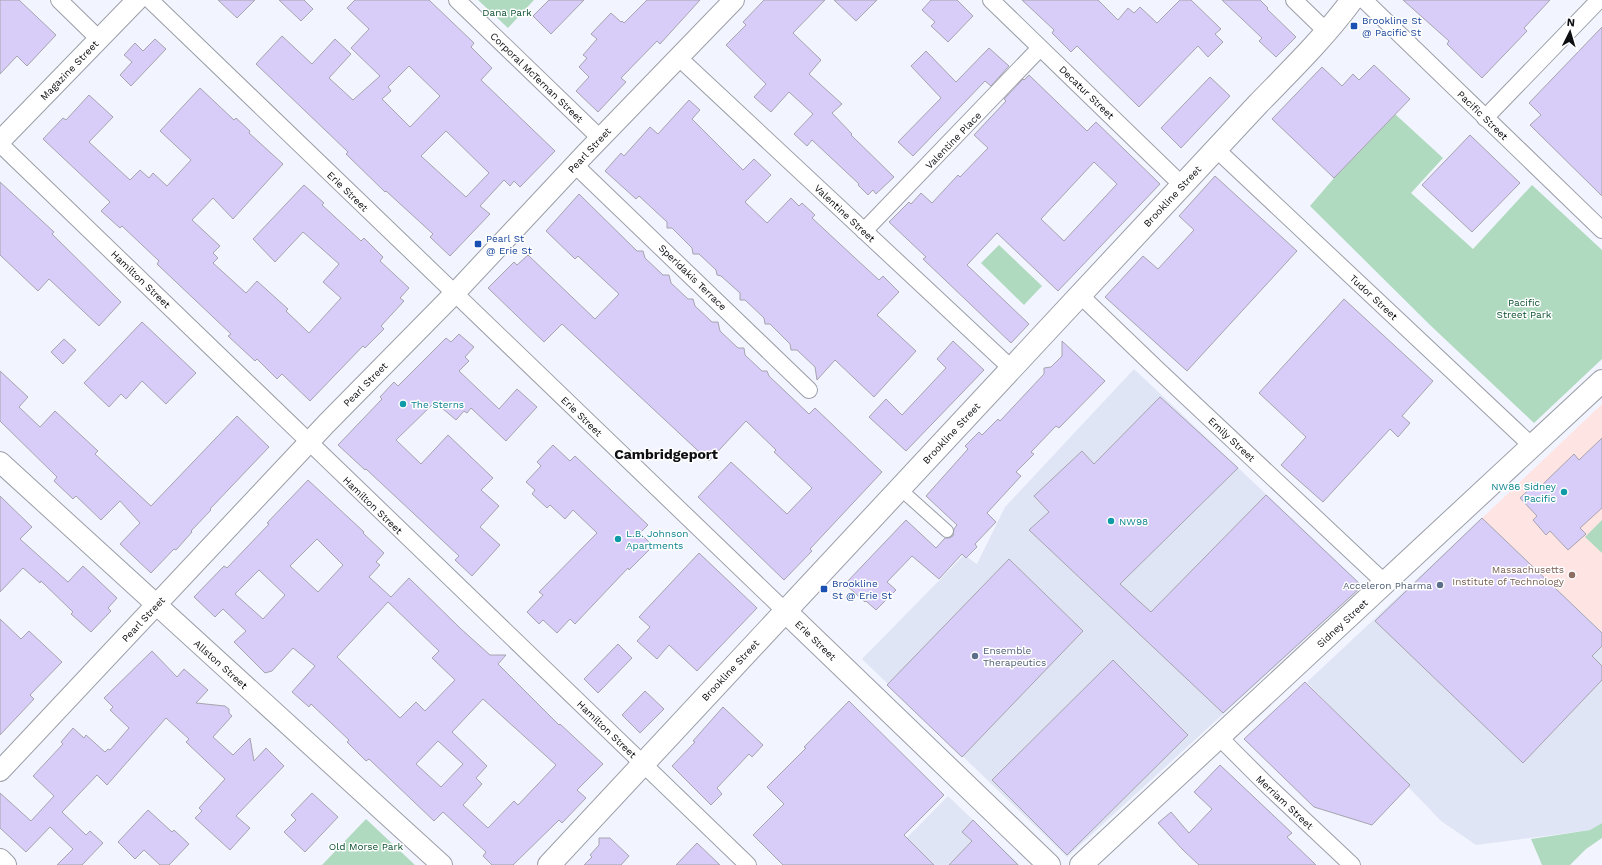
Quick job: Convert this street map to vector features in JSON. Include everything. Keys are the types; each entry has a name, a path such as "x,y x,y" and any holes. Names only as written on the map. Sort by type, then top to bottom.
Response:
{"main road":[{"name":"Brookline Street","path":"549,865 1011,368 1327,32 1352,0"},
{"name":"Sidney Street","path":"1081,865 1602,381"},
{"name":"Erie Street","path":"785,611 1049,865"},
{"path":"0,860 5,865"}],"street":[{"path":"59,0 99,39"},
{"name":"Magazine Street","path":"0,142 137,0"},
{"name":"Erie Street","path":"150,0 785,611"},
{"name":"Corporal McTernan Street","path":"457,0 600,138"},
{"name":"Pearl Street","path":"0,771 310,442 455,293 600,138 734,0"},
{"name":"Decatur Street","path":"991,0 1182,185"},
{"path":"1294,0 1327,32"},
{"name":"Pacific Street","path":"1364,0 1373,7 1485,118 1602,230"},
{"path":"1485,118 1599,0"},
{"name":"Valentine Place","path":"864,231 1040,48"},
{"name":"Valentine Street","path":"678,57 1011,368"},
{"name":"Hamilton Street","path":"0,142 748,865"},
{"name":"Tudor Street","path":"1216,149 1532,446"},
{"name":"Speridakis Terrace","path":"575,165 810,390"},
{"name":"Emily Street","path":"1080,295 1157,370 1385,583"},
{"name":"Allston Street","path":"0,462 442,865"},
{"path":"899,488 947,531"},
{"name":"Merriam Street","path":"1219,737 1267,786 1352,865"}],"shaded area":[{"path":"1134,369 1363,586 1067,857 862,659 964,555 977,564 1005,507"},
{"name":"Massachusetts Institute of Technology","path":"1602,404 1602,632 1482,518"},
{"path":"1482,518 1602,632 1602,823 1590,830 1476,845 1441,821 1307,682"},
{"path":"948,796 1020,865 896,865 888,857"}],"green space":[{"name":"Dana Park","path":"478,0 534,0 508,28"},
{"name":"Pacific Street Park","path":"1395,114 1443,158 1411,193 1473,249 1532,185 1602,250 1602,359 1534,423 1430,325 1310,206 1334,178"},
{"path":"999,245 1042,286 1024,305 981,263"},
{"path":"1602,520 1602,553 1585,537"},
{"name":"Old Morse Park","path":"366,819 415,865 322,865"},
{"path":"1602,823 1602,838 1586,849 1570,865 1542,865 1531,839 1590,830"}],"building":[{"path":"0,0 19,0 56,35 27,66 17,56 0,74"},
{"path":"218,0 255,0 237,18"},
{"path":"279,0 304,0 313,9 301,21"},
{"path":"355,0 429,0 474,43 471,47 492,68 481,80 555,151 520,187 514,181 510,186 504,180 480,206 490,214 450,256 430,237 433,234 386,191 385,192 346,154 348,152 256,64 282,36 312,64 335,39 351,54 329,78 353,100 380,76 351,48 369,29 347,8","holes":["409,66 440,96 410,127 382,99 391,91 388,87","446,131 489,173 466,197 421,156"]},
{"path":"549,0 584,0 551,34 533,16"},
{"path":"647,0 700,0 660,44 657,41 621,78 626,82 598,112 576,91 589,77 579,67 587,58 583,55 597,39 591,34 611,13 624,23"},
{"path":"764,0 825,0 793,33 821,60 809,74 842,104 832,113 852,134 851,135 894,177 876,194 873,190 868,195 858,185 859,184 812,140 807,146 794,134 813,114 789,92 771,112 754,97 766,84 726,45 746,25 743,22"},
{"path":"834,0 877,0 856,21"},
{"path":"931,0 957,0 973,16 948,42 931,26 935,22 922,10"},
{"path":"1022,0 1098,0 1118,20 1128,8 1134,13 1140,7 1157,23 1180,0 1191,0 1221,29 1215,34 1223,42 1208,57 1198,46 1139,107 1077,46 1071,52 1052,33 1054,30"},
{"path":"1222,0 1260,0 1268,8 1267,9 1296,37 1276,57 1259,41 1262,38"},
{"path":"1403,0 1550,0 1524,28 1527,31 1482,78 1447,44 1449,41"},
{"path":"1602,27 1602,196 1530,125 1541,115 1529,103"},
{"path":"155,39 166,49 131,86 120,75 132,62 124,55 135,43 143,51"},
{"path":"989,48 1009,66 991,86 985,81 913,156 898,142 941,98 911,66 926,51 956,82"},
{"path":"1374,65 1410,99 1334,178 1272,119 1322,67 1342,86 1353,74 1359,80"},
{"path":"1029,75 1087,131 1096,122 1160,184 1058,291 997,233 967,265 1029,324 1011,343 923,259 926,257 889,222 909,202 911,204 921,193 932,203 958,175 960,177 988,148 974,135 1006,101 1004,99 1023,79 1024,80","holes":["1094,162 1117,184 1064,241 1041,219"]},
{"path":"1210,77 1230,96 1181,148 1161,128"},
{"path":"200,88 234,120 236,118 250,131 249,133 283,164 233,219 213,198 192,220 220,246 213,253 218,258 213,263 246,293 257,281 288,309 286,311 309,333 341,298 323,282 339,264 303,232 275,262 253,239 304,185 324,203 322,205 361,241 364,238 383,257 380,261 409,288 400,298 404,301 381,326 384,329 365,348 363,346 310,401 282,374 277,379 257,359 255,361 228,336 231,334 157,264 159,261 122,226 120,228 101,211 110,202 43,139 63,118 66,120 89,95 113,117 89,142 130,180 140,170 149,178 153,173 167,186 191,160 160,131"},
{"path":"689,100 700,110 692,119 743,170 754,159 771,175 745,202 767,223 791,198 799,206 802,203 815,215 812,218 879,280 883,276 899,292 877,315 916,351 874,397 835,360 817,380 815,367 797,350 791,350 790,344 770,324 765,324 764,318 745,300 740,300 740,293 721,276 717,275 716,270 699,254 693,254 692,248 672,228 667,228 667,222 639,196 636,199 605,171 621,153 624,156 650,127 658,134"},
{"path":"1470,135 1520,183 1472,232 1422,185"},
{"path":"1215,176 1297,251 1187,371 1105,297 1143,256 1158,269 1194,230 1179,216"},
{"path":"0,182 54,232 52,234 121,302 99,326 49,279 38,291 0,255"},
{"path":"579,194 637,251 643,251 645,258 663,275 669,275 671,283 688,299 693,299 695,306 712,322 718,322 720,331 738,348 744,348 745,355 762,371 767,371 769,376 809,414 815,408 882,472 810,549 812,551 784,580 698,497 731,462 787,514 812,488 774,452 776,450 746,421 709,461 562,324 544,342 488,288 514,262 517,265 528,255 595,319 619,294 578,256 575,259 546,231"},
{"path":"1344,299 1433,381 1402,416 1410,423 1398,437 1390,429 1323,502 1281,465 1306,437 1259,393"},
{"path":"142,322 196,373 166,404 142,381 126,399 121,394 109,407 84,383"},
{"path":"459,334 474,347 465,357 469,361 459,371 499,409 517,389 537,407 506,441 471,408 467,413 464,411 456,420 435,402 396,440 421,464 448,435 493,478 481,490 499,506 480,527 500,545 472,576 455,560 459,556 366,469 365,470 338,445 382,399 380,397 394,382 398,386 446,338 451,342"},
{"path":"64,339 76,350 63,364 51,352"},
{"path":"953,341 984,370 906,451 869,417 886,399 902,415 946,368 937,359"},
{"path":"1062,341 1105,381 1059,428 1056,426 1031,452 1034,454 1016,472 1021,476 987,513 996,522 975,544 977,547 966,558 962,554 939,579 912,556 887,582 896,590 876,610 845,584 906,520 936,548 945,538 953,536 954,529 957,525 926,496 968,449 965,446 979,432 982,435 998,419 1000,421 1044,374 1044,368 1051,367 1062,356"},
{"path":"0,371 28,397 19,407 40,427 55,411 98,451 95,454 151,506 237,416 269,447 210,509 211,510 191,531 192,532 176,550 174,549 151,573 120,544 140,523 120,501 101,520 76,496 73,499 54,481 57,477 0,421"},
{"path":"1160,397 1238,468 1120,584 1151,612 1266,495 1362,586 1223,713 1029,530 1049,512 1034,496 1082,451 1094,464"},
{"name":"NW86 Sidney Pacific","path":"1602,438 1602,508 1580,528 1586,534 1568,550 1550,531 1546,535 1533,520 1537,516 1520,498 1537,482 1541,486 1574,454 1579,460"},
{"name":"L.B. Johnson Apartments","path":"553,445 570,461 575,456 648,525 640,533 653,546 629,570 628,568 575,624 570,619 557,633 543,620 539,624 527,612 543,595 539,592 597,533 573,510 565,519 550,505 547,508 532,494 535,490 526,482 541,466 537,462"},
{"path":"308,480 364,532 363,533 384,553 376,562 380,565 369,577 391,597 409,578 490,655 506,655 498,664 559,725 560,724 603,764 577,790 586,798 562,823 559,820 513,865 492,865 483,856 486,852 443,812 434,821 369,759 366,761 347,742 349,740 311,704 309,707 292,692 315,666 293,648 272,671 265,673 234,642 246,631 223,609 215,617 194,597 224,566 227,568 269,524 267,523","holes":["317,539 343,565 318,592 290,566","259,570 285,595 263,619 235,594","388,602 439,651 432,658 455,680 425,711 416,702 400,718 337,657","483,699 556,765 518,805 514,801 488,828 463,805 482,784 476,778 487,766 452,732","438,741 463,764 441,787 416,764"]},
{"path":"0,496 32,527 20,539 68,582 83,566 117,598 108,608 111,611 91,632 71,614 73,612 41,581 40,583 23,568 0,592"},
{"path":"1482,518 1602,633 1602,646 1592,656 1602,666 1602,680 1523,763 1375,621"},
{"path":"699,553 757,608 697,671 669,645 657,659 637,641 650,627 639,617"},
{"path":"1009,559 1083,631 962,757 887,685"},
{"path":"0,619 21,639 29,631 62,662 30,695 34,699 0,735"},
{"path":"618,644 632,658 598,693 584,679"},
{"path":"152,651 177,677 184,669 208,690 196,703 225,706 229,709 229,713 232,716 213,737 233,755 250,738 254,761 266,748 284,766 236,816 250,828 230,850 195,818 202,811 199,808 225,779 186,742 189,739 166,718 107,785 97,775 62,812 86,835 90,831 103,843 82,865 57,865 73,849 50,827 26,852 0,828 0,793 31,821 54,796 33,776 63,744 61,742 73,728 84,738 86,735 105,752 108,749 110,750 129,728 110,710 113,707 104,698"},
{"path":"1113,660 1188,735 1067,855 992,780"},
{"path":"1305,682 1410,785 1372,825 1314,807 1244,739"},
{"path":"645,691 664,709 640,733 622,715"},
{"path":"849,701 944,795 904,835 934,865 783,865 753,835 784,804 767,787 806,748 804,747"},
{"path":"723,707 763,745 752,757 749,754 717,788 722,794 711,805 672,766 695,742 693,741"},
{"path":"1220,765 1292,833 1287,837 1316,865 1199,865 1183,850 1158,823 1171,812 1189,833 1212,809 1194,792"},
{"path":"312,793 338,817 305,852 284,832 296,820 291,815"},
{"path":"148,810 172,832 174,830 189,844 169,865 160,865 144,850 135,859 118,842"},
{"path":"973,820 1018,865 949,865 972,841 962,832"},
{"path":"599,838 610,838 629,856 621,865 584,865 592,857 590,855 599,845"},
{"path":"697,843 720,865 676,865"}],"place":[{"name":"Brookline St @ Pacific St","path":"1354,26"},
{"name":"Pearl St @ Erie St","path":"478,244"},
{"name":"The Sterns","path":"403,404"},
{"name":"NW86 Sidney Pacific","path":"1564,492"},
{"name":"NW98","path":"1111,521"},
{"name":"L.B. Johnson Apartments","path":"618,539"},
{"name":"Massachusetts Institute of Technology","path":"1572,575"},
{"name":"Acceleron Pharma","path":"1440,585"},
{"name":"Brookline St @ Erie St","path":"824,589"},
{"name":"Ensemble Therapeutics","path":"975,656"}],"district":[{"name":"Cambridgeport","path":"666,454"}]}
